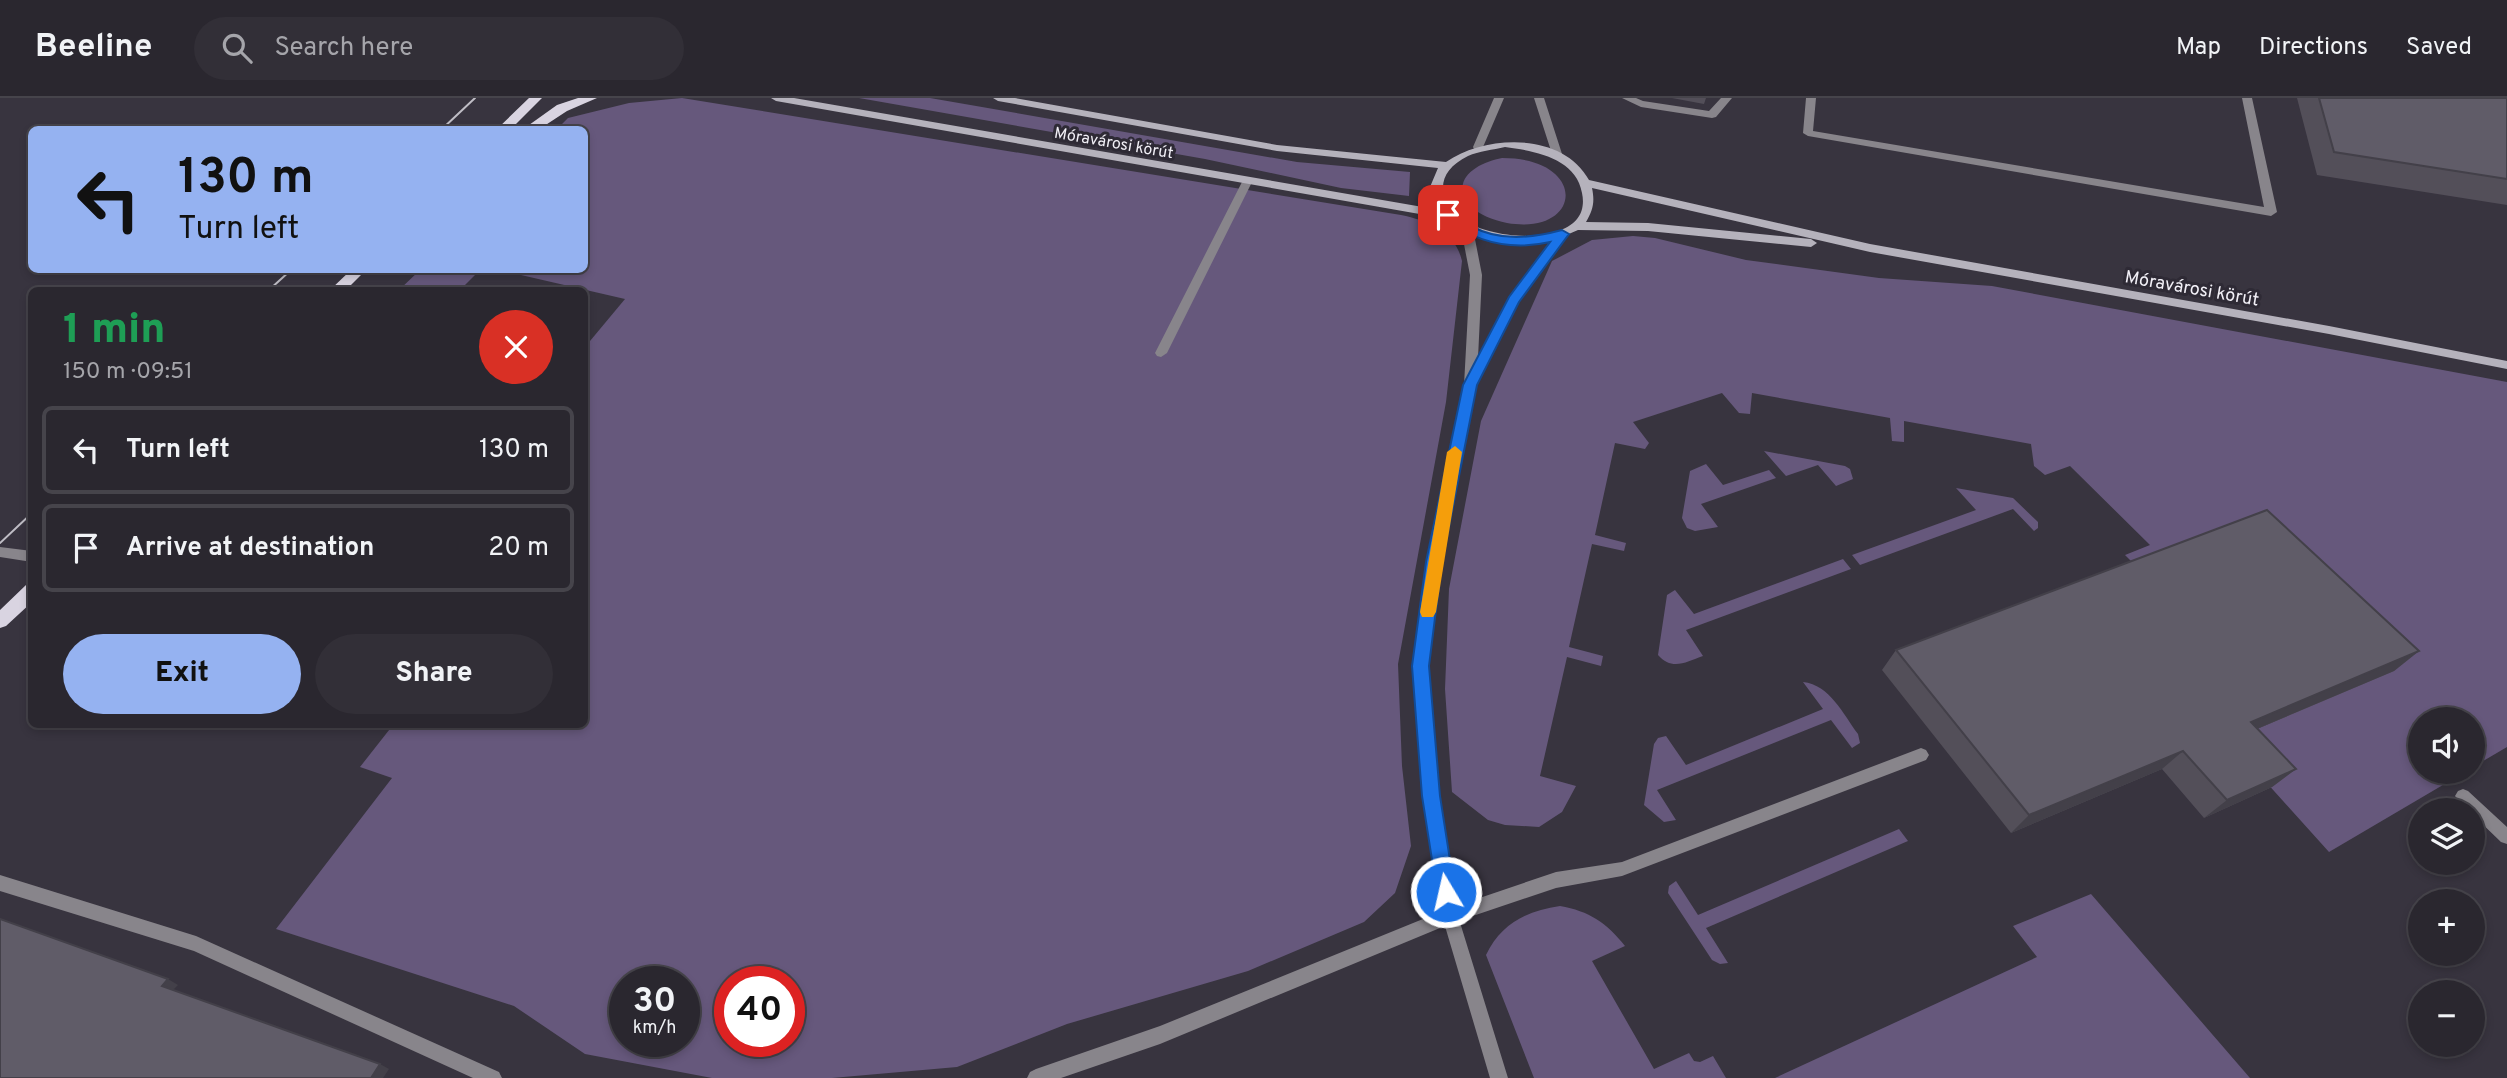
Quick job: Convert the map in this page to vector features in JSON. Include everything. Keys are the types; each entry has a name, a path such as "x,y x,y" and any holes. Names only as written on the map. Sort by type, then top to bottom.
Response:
{"main road":[{"path":"506,126 536,98"},
{"path":"534,126 562,108 591,98"},
{"name":"Móravárosi körút","path":"776,98 1448,215"},
{"name":"Móravárosi körút","path":"998,98 1277,148 1445,165"},
{"path":"1505,144 1533,147 1559,157 1576,169 1587,183 1591,198 1587,213 1576,226 1562,234 1532,242 1498,240 1467,229 1448,215 1437,198 1437,181 1445,165 1459,154 1478,147 1505,144"},
{"name":"Móravárosi körút","path":"1587,183 1870,248 2329,330 2507,365"},
{"name":"Móravárosi körút","path":"1576,226 1648,228 1870,248"},
{"path":"340,287 356,273"},
{"path":"0,621 28,594"}],"street":[{"path":"1478,147 1499,98"},
{"path":"1539,98 1559,157"},
{"path":"1627,98 1641,104 1712,115 1727,98"},
{"path":"1811,98 1808,133 2271,212 2247,98"},
{"path":"1161,353 1247,182"},
{"path":"1467,229 1476,275 1470,385 1434,562 1420,666 1431,796 1450,916 1499,1078"},
{"path":"1470,385 1514,300 1562,234"},
{"path":"0,552 28,556"},
{"path":"1036,1078 1172,1030 1450,916 1556,880 1622,869 1921,755"},
{"path":"2463,796 2507,837"},
{"path":"0,883 196,944 491,1078"}],"shaded area":[{"path":"682,98 1401,215 1431,224 1447,235 1459,251 1462,261 1446,402 1398,664 1402,766 1411,846 1395,893 1364,922 1248,971 1067,1024 957,1067 832,1078 712,1078 585,1054 514,1006 276,929 392,778 360,767 391,728 588,728 588,343 625,299 588,290 588,287 573,287 512,273 588,273 588,126 560,126 568,118 629,103"},
{"path":"859,98 930,98 1297,162 1410,172 1409,196 1341,188 1205,159"},
{"path":"1502,158 1530,161 1550,170 1562,182 1566,195 1562,208 1551,218 1532,224 1502,222 1473,208 1464,195 1465,179 1477,167"},
{"path":"1633,236 1655,238 1746,260 1879,278 1992,286 2507,382 2507,747 2485,760 2485,707 2408,707 2408,784 2445,784 2421,798 2408,798 2408,806 2329,852 2229,741 2393,670 2141,571 2125,555 2150,545 2070,466 2045,475 2034,466 2031,444 1904,421 1904,442 1892,441 1890,418 1752,393 1750,414 1739,413 1722,393 1633,422 1649,443 1645,449 1615,443 1595,535 1626,543 1624,551 1592,544 1569,647 1603,656 1601,666 1567,657 1540,776 1576,786 1562,812 1539,827 1505,825 1488,820 1452,792 1445,689 1449,589 1481,421 1552,261 1592,240"},
{"path":"417,273 477,273 463,287 402,287"},
{"path":"1764,451 1845,466 1850,469 1853,479 1836,486 1818,465 1786,476"},
{"path":"1706,464 1723,485 1769,470 1776,478 1701,504 1718,527 1695,531 1687,528 1682,518 1690,471"},
{"path":"1956,488 2013,498 2038,522 2038,528 2034,531 2013,509 1860,565 1852,555 1976,510"},
{"path":"1843,559 1851,569 1686,630 1703,656 1674,664 1658,655 1667,595 1675,590 1694,614"},
{"path":"1803,682 1828,694 1858,734 1860,743 1852,748 1831,720 1657,790 1676,820 1664,822 1644,805 1654,744 1658,738 1666,736 1686,765 1823,709"},
{"path":"1899,829 1908,841 1706,928 1728,963 1720,964 1712,960 1668,893 1669,886 1676,881 1698,915"},
{"path":"2091,894 2250,1078 1775,1078 2037,957 2013,926"},
{"path":"1560,906 1597,919 1625,946 1592,961 1654,1069 1689,1053 1694,1061 1700,1062 1713,1056 1726,1078 1534,1078 1486,955 1499,935 1516,921 1536,911"}],"building":[{"path":"2319,98 2507,98 2507,179 2334,152"},
{"path":"2267,510 2419,651 2251,722 2296,769 2227,800 2183,751 2029,815 1896,650"},
{"path":"0,919 168,979 162,986 380,1064 371,1078 0,1078"}],"tram line":[{"path":"445,126 475,98"},
{"path":"272,287 288,273"},
{"path":"0,543 28,517"}],"slow traffic":[{"path":"1428,612 1434,562 1455,452"}],"route":[{"path":"1446,892 1424,737 1420,666 1434,562 1470,385 1514,300 1562,234 1532,242 1498,240 1467,229 1448,215"}]}
